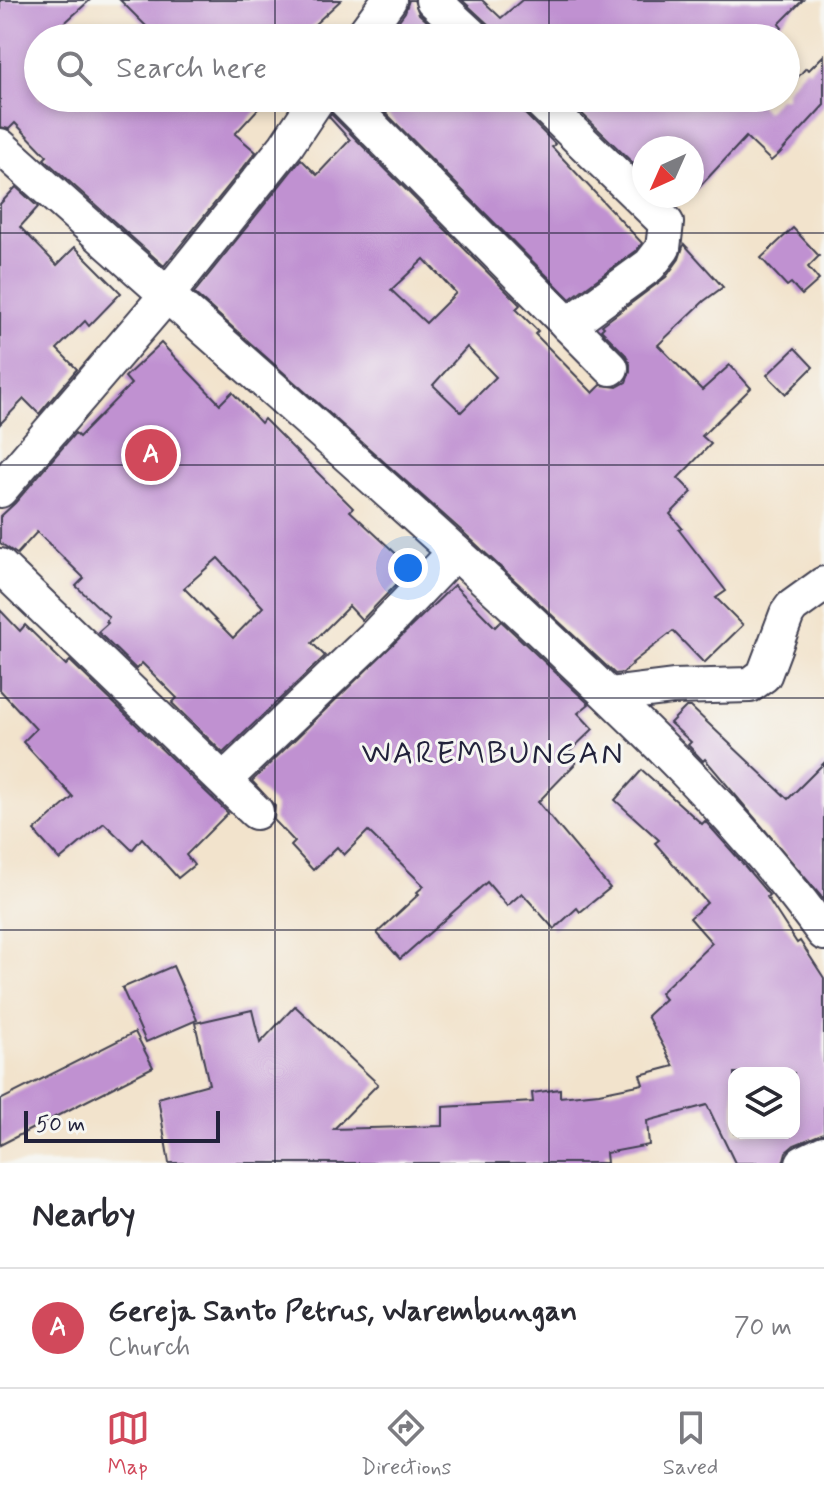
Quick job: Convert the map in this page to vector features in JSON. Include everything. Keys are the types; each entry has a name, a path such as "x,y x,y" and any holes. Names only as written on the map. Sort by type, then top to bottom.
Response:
{"street":[{"path":"371,24 389,0"},
{"path":"433,0 459,24"},
{"path":"0,490 166,296 286,146 309,112"},
{"path":"357,112 611,368"},
{"path":"551,112 666,223 663,248 650,265 568,325"},
{"path":"0,146 166,296 283,396 609,695 695,781 824,933"},
{"path":"224,780 375,636 455,552"},
{"path":"0,566 256,812"},
{"path":"609,695 673,687 750,685 758,681 764,675 787,614 824,584"},
{"path":"803,1163 824,1153"}],"building":[{"path":"0,0 90,0 63,24 24,24 24,112 255,112 235,134 256,152 164,266 44,159 47,156 15,123 9,129 0,127"},
{"path":"120,0 341,0 315,24 144,24"},
{"path":"409,0 414,0 419,14 430,24 396,24"},
{"path":"462,0 482,0 501,18 522,0 803,0 779,24 488,24"},
{"path":"824,55 824,105 771,161 746,137 704,182 704,136 632,136 632,162 580,112 800,112 800,75 806,68 809,70"},
{"path":"385,112 523,112 555,144 552,147 642,243 636,251 570,299"},
{"path":"331,114 520,305 516,309 538,331 535,334 593,393 601,385 617,387 626,382 630,372 626,355 601,330 602,325 666,277 679,259 684,244 723,287 658,345 702,390 730,365 751,388 702,436 711,444 678,478 692,492 670,514 726,591 716,598 743,625 704,663 673,631 623,673 615,674 463,532 194,293 301,159 317,175 350,140 329,117","holes":["424,259 456,293 426,323 391,290","467,347 496,377 461,412 433,385"]},
{"path":"16,187 38,207 20,227 57,265 75,247 121,293 89,326 85,321 57,349 77,369 39,414 24,399 0,424 0,204"},
{"path":"793,228 819,256 808,267 819,280 802,295 791,283 787,286 761,258"},
{"path":"161,343 220,404 232,392 261,423 264,419 353,508 350,511 405,562 409,557 416,564 362,620 349,606 312,643 325,656 223,753 172,703 177,698 142,663 136,669 98,632 108,623 109,617 76,586 84,578 37,532 17,554 0,543 0,517 75,433 79,437 131,384 125,377","holes":["218,558 263,607 233,638 184,588"]},
{"path":"795,348 813,367 786,394 767,375"},
{"path":"454,585 495,627 501,621 589,704 578,713 593,729 567,754 576,763 538,802 610,888 580,912 577,908 554,929 522,893 507,906 487,882 400,959 377,933 424,886 368,831 344,855 337,847 313,870 291,846 295,842 274,820 275,806 252,781"},
{"path":"0,610 20,631 25,625 66,665 70,661 228,813 186,855 194,865 178,878 142,838 132,850 104,823 60,860 34,831 73,797 23,742 36,729 0,690"},
{"path":"686,707 691,707 788,799 824,763 824,900 705,759 703,761 688,745 691,742 670,723"},
{"path":"642,770 702,824 705,821 738,858 769,895 767,897 797,943 800,941 824,978 824,1133 794,1145 786,1152 783,1163 735,1163 707,1105 647,1121 649,1145 606,1153 607,1163 169,1163 158,1098 209,1084 195,1023 252,1010 260,1043 295,1006 378,1084 334,1129 443,1126 443,1107 533,1102 532,1093 560,1089 560,1097 599,1093 643,1084 640,1075 674,1066 647,1016 665,999 660,993 712,943 690,918 707,903 655,843 659,840 615,800"},
{"path":"173,966 197,1020 146,1042 122,988"},
{"path":"135,1032 153,1067 0,1145 0,1100"}],"place":[{"name":"Gereja Santo Petrus, Warembungan","path":"151,455"}],"district":[{"name":"WAREMBUNGAN","path":"493,752"}]}
